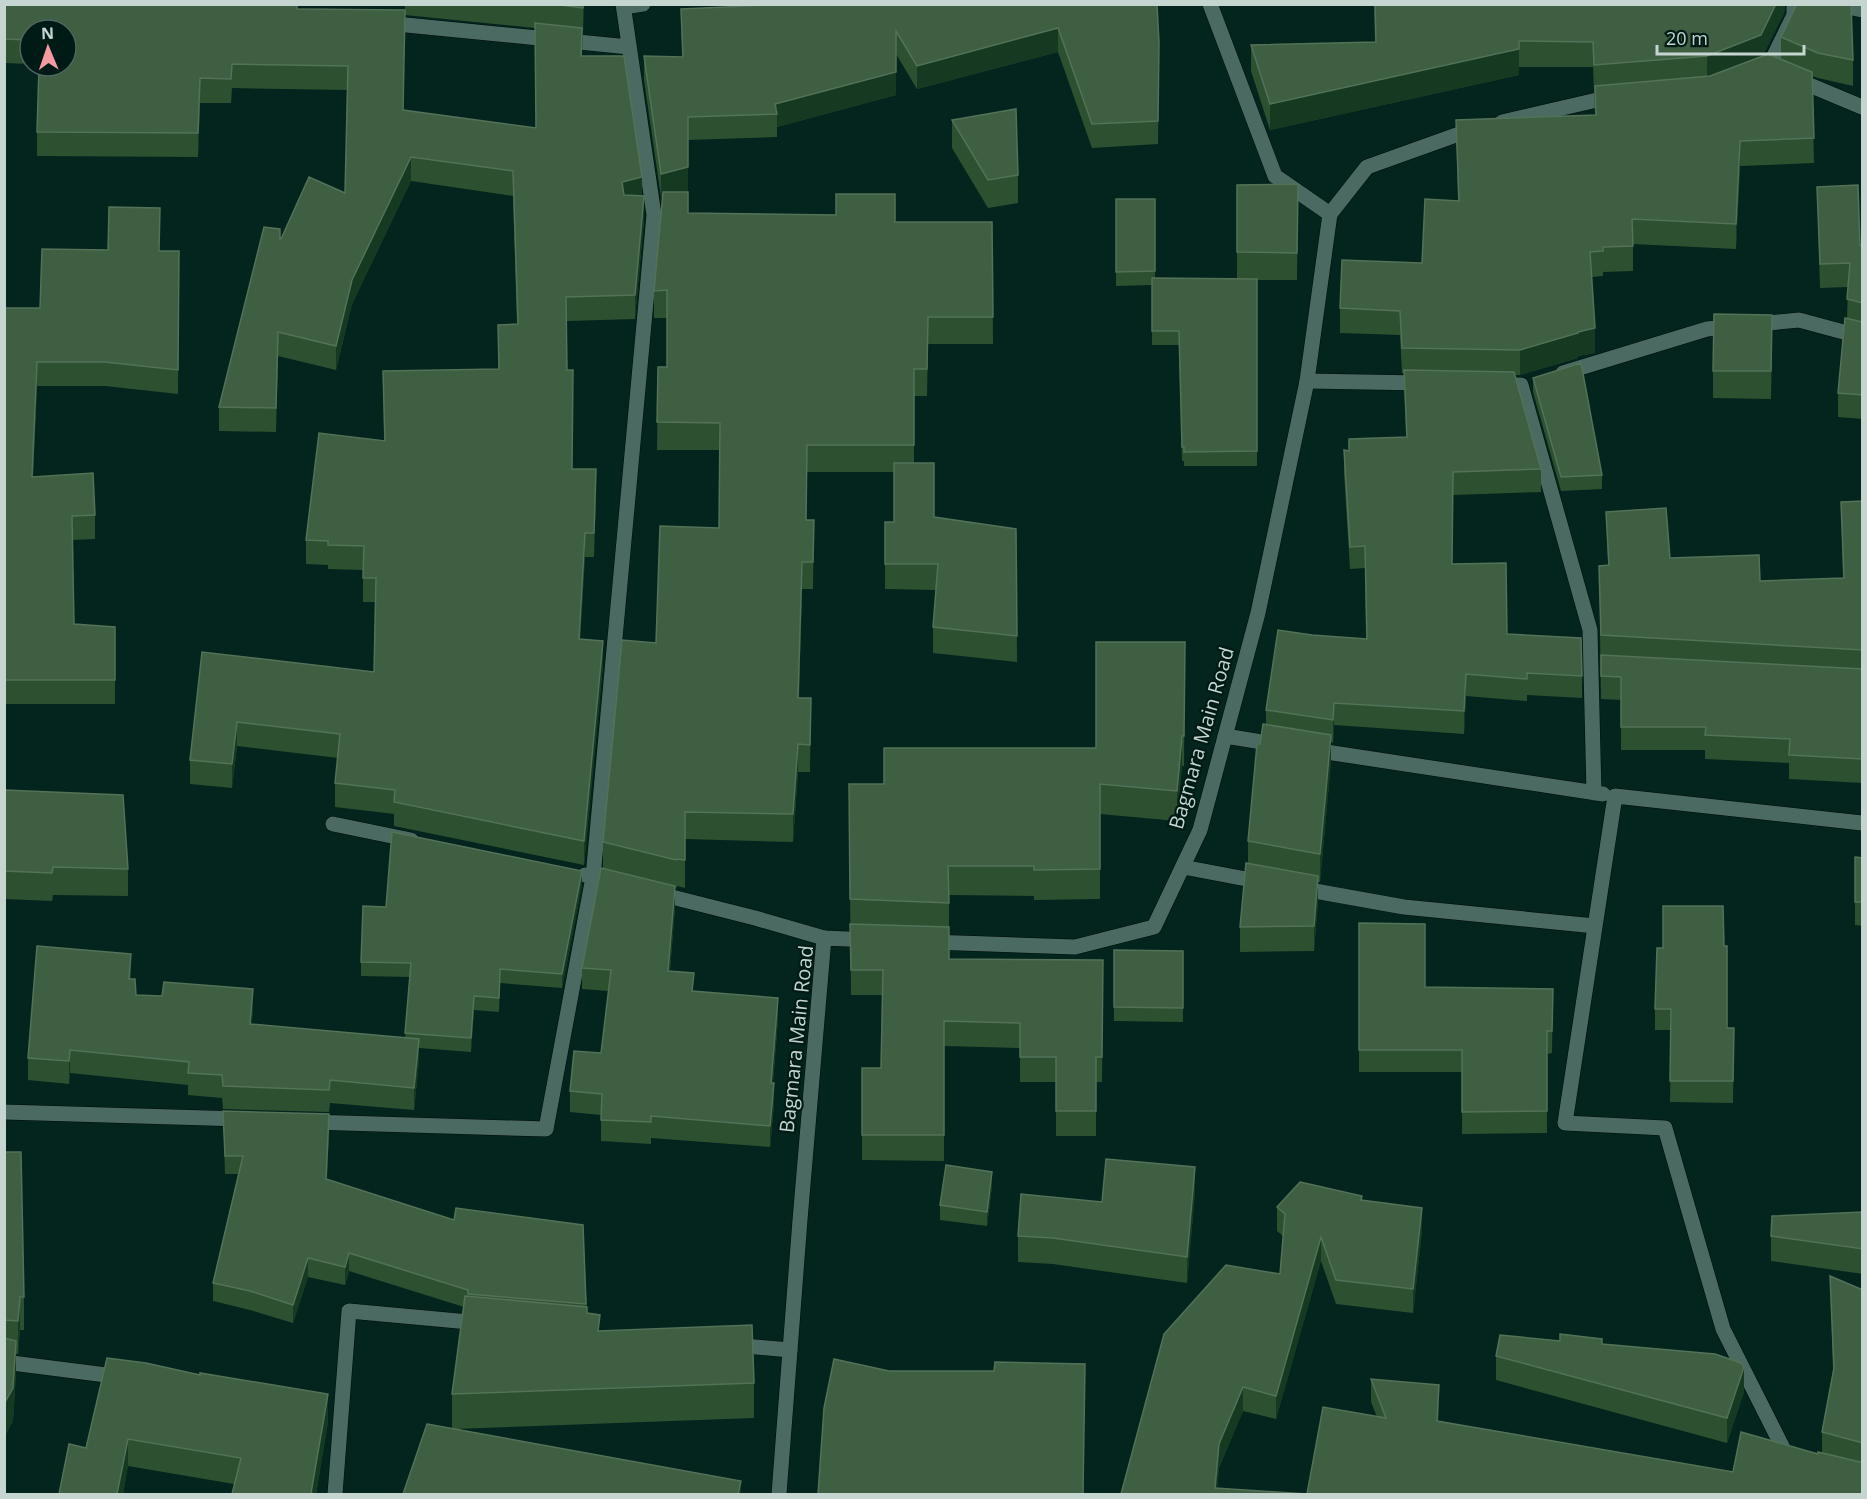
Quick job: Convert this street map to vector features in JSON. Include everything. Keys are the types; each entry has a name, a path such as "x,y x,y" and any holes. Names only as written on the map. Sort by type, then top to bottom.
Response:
{"street":[{"path":"299,1121 546,1129 593,877 654,215 623,6 643,4"},
{"path":"1210,4 1275,176 1330,214 1367,167 1467,130 1597,100 1631,97"},
{"path":"1768,68 1794,15 1794,4"},
{"path":"1833,4 1863,10"},
{"path":"373,22 629,47"},
{"path":"1748,75 1768,68 1863,107"},
{"name":"Bagmara Main Road","path":"914,942 1076,947 1154,927 1200,830 1258,613 1307,381 1330,214"},
{"path":"1554,375 1707,329 1798,320 1863,337"},
{"path":"1307,381 1438,384"},
{"path":"1485,384 1527,384 1590,630 1597,668 1594,793"},
{"path":"1225,736 1615,796 1863,823"},
{"path":"1615,796 1565,1123 1665,1128 1723,1329 1788,1458 1809,1463"},
{"path":"333,824 424,842"},
{"path":"1183,867 1404,908 1595,926"},
{"path":"571,872 755,918 824,938"},
{"name":"Bagmara Main Road","path":"779,1494 824,938 880,940"},
{"path":"4,1112 252,1120"},
{"path":"335,1494 336,1404 349,1311 495,1324"},
{"path":"720,1344 790,1350"},
{"path":"4,1362 133,1378"}],"building":[{"path":"4,4 297,4 297,9 405,10 403,110 536,128 535,23 582,28 581,56 624,56 642,177 622,182 624,195 644,196 635,295 566,297 567,370 573,370 572,469 596,469 594,533 585,533 579,639 603,641 584,841 394,802 395,790 335,783 340,734 237,722 232,764 190,760 202,652 374,672 376,578 363,578 364,546 328,545 328,541 306,540 319,433 385,441 383,371 499,369 498,325 518,324 513,171 411,157 352,280 336,346 278,332 276,408 219,407 264,227 280,229 281,239 309,177 345,193 348,66 232,64 231,79 200,78 198,133 37,132 39,78 78,78 78,18 18,18 18,40 4,39"},
{"path":"552,4 583,4 583,8"},
{"path":"789,4 1157,4 1158,121 1092,124 1058,28 917,66 896,31 896,72 775,104 777,114 688,117 688,167 661,174 644,56 683,57 681,9"},
{"path":"1375,4 1776,4 1761,35 1707,56 1594,65 1593,42 1519,41 1519,49 1270,104 1251,45 1376,42"},
{"path":"1797,4 1851,4 1853,60 1818,53 1781,37"},
{"path":"1768,54 1812,72 1814,138 1740,141 1736,224 1632,219 1633,246 1603,247 1603,251 1590,252 1595,328 1520,350 1402,348 1400,311 1340,308 1342,260 1422,263 1425,199 1459,201 1456,120 1596,115 1595,86 1710,76"},
{"path":"1016,109 1018,175 988,180 952,120"},
{"path":"1298,184 1297,253 1237,252 1237,185"},
{"path":"1858,185 1860,245 1863,245 1863,303 1847,299 1850,263 1820,264 1817,187"},
{"path":"663,192 688,192 688,213 836,215 836,194 895,194 895,222 992,222 993,317 928,317 927,369 914,369 914,445 807,445 806,520 814,520 813,562 802,562 798,698 811,698 810,745 798,744 793,814 685,812 685,860 676,860 603,842 622,640 656,643 660,526 719,528 720,423 657,422 658,367 667,367 667,290 654,291"},
{"path":"1116,199 1155,199 1155,271 1116,272"},
{"path":"109,207 160,208 159,251 179,251 178,370 105,362 37,362 32,477 93,473 95,515 72,516 74,624 115,627 115,680 4,680 4,308 40,308 42,249 108,250"},
{"path":"1152,278 1257,279 1257,451 1184,452 1179,331 1152,331"},
{"path":"1714,314 1772,315 1771,371 1713,371"},
{"path":"1845,318 1863,322 1863,395 1838,393"},
{"path":"1581,363 1602,475 1561,477 1533,378"},
{"path":"1404,370 1514,372 1541,469 1453,472 1452,564 1506,563 1507,634 1581,638 1582,676 1527,673 1527,679 1466,674 1464,711 1334,703 1333,720 1266,710 1278,630 1367,639 1365,546 1350,547 1344,450 1349,451 1349,439 1407,437"},
{"path":"894,463 934,463 934,517 1016,529 1017,636 933,627 938,564 885,564 885,522 894,522"},
{"path":"1863,501 1863,650 1601,635 1599,566 1609,565 1606,512 1666,508 1670,558 1759,555 1760,581 1844,578 1841,502"},
{"path":"1096,642 1185,642 1184,736 1182,736 1177,791 1100,784 1100,869 1034,870 1034,866 948,866 949,903 850,899 849,784 884,784 884,748 1096,748"},
{"path":"1601,655 1863,669 1863,759 1789,755 1790,739 1705,735 1706,727 1621,727 1621,677 1601,676"},
{"path":"1263,724 1331,735 1320,854 1248,841 1257,744 1260,744"},
{"path":"4,790 123,795 128,869 53,867 52,873 4,871"},
{"path":"392,832 582,871 562,974 500,969 499,998 474,996 471,1038 405,1033 411,963 361,962 363,906 386,907"},
{"path":"1855,857 1863,858 1863,902 1855,902"},
{"path":"1246,863 1318,876 1314,926 1240,927"},
{"path":"601,868 675,886 668,971 694,973 692,991 778,998 770,1126 651,1116 651,1122 601,1120 602,1094 570,1091 574,1051 601,1053 611,970 582,968"},
{"path":"1663,906 1723,906 1724,946 1727,946 1727,1028 1734,1028 1733,1081 1670,1081 1671,1009 1655,1009 1657,948 1663,948"},
{"path":"1359,923 1425,924 1425,987 1553,989 1552,1031 1547,1031 1547,1111 1462,1112 1462,1050 1359,1050"},
{"path":"850,924 949,927 949,959 1103,960 1102,1057 1096,1057 1096,1111 1056,1111 1056,1057 1020,1057 1020,1023 944,1021 944,1135 862,1135 862,1068 881,1068 883,970 851,970"},
{"path":"37,946 131,954 129,979 135,979 136,995 162,996 164,982 253,989 250,1024 419,1039 414,1088 330,1080 329,1090 223,1086 222,1075 188,1073 189,1062 70,1050 69,1061 28,1058"},
{"path":"1114,950 1183,951 1183,1008 1114,1007"},
{"path":"223,1111 329,1114 326,1179 454,1220 456,1208 583,1225 586,1304 468,1294 468,1290 349,1253 345,1267 308,1258 293,1305 250,1291 213,1283 243,1156 225,1156"},
{"path":"4,1152 21,1152 24,1297 20,1297 18,1321 4,1320"},
{"path":"1106,1159 1195,1167 1187,1257 1053,1238 1018,1236 1021,1194 1102,1202"},
{"path":"946,1165 992,1172 987,1212 940,1205"},
{"path":"1300,1182 1362,1196 1361,1200 1422,1208 1413,1289 1336,1280 1321,1237 1276,1396 1243,1387 1219,1444 1215,1488 1307,1494 1121,1494 1164,1334 1226,1265 1280,1274 1285,1214 1277,1207"},
{"path":"1863,1212 1863,1249 1771,1236 1772,1216"},
{"path":"1830,1276 1863,1290 1863,1443 1822,1432 1834,1368"},
{"path":"465,1296 587,1307 587,1313 600,1315 598,1331 752,1325 754,1383 452,1394"},
{"path":"1560,1334 1602,1339 1602,1344 1715,1354 1741,1363 1744,1367 1727,1418 1496,1356 1500,1335 1560,1341"},
{"path":"4,1338 16,1341 13,1388 4,1404"},
{"path":"107,1358 146,1363 200,1375 200,1373 328,1394 311,1493 314,1494 232,1494 241,1458 128,1439 117,1494 59,1494 69,1444 86,1448"},
{"path":"834,1359 889,1371 994,1371 995,1362 1085,1364 1083,1494 818,1494 824,1408"},
{"path":"1371,1379 1439,1385 1437,1421 1733,1472 1741,1432 1818,1454 1818,1452 1863,1462 1863,1494 1307,1494 1323,1407 1386,1418"},
{"path":"427,1424 741,1481 738,1494 403,1494"}]}
